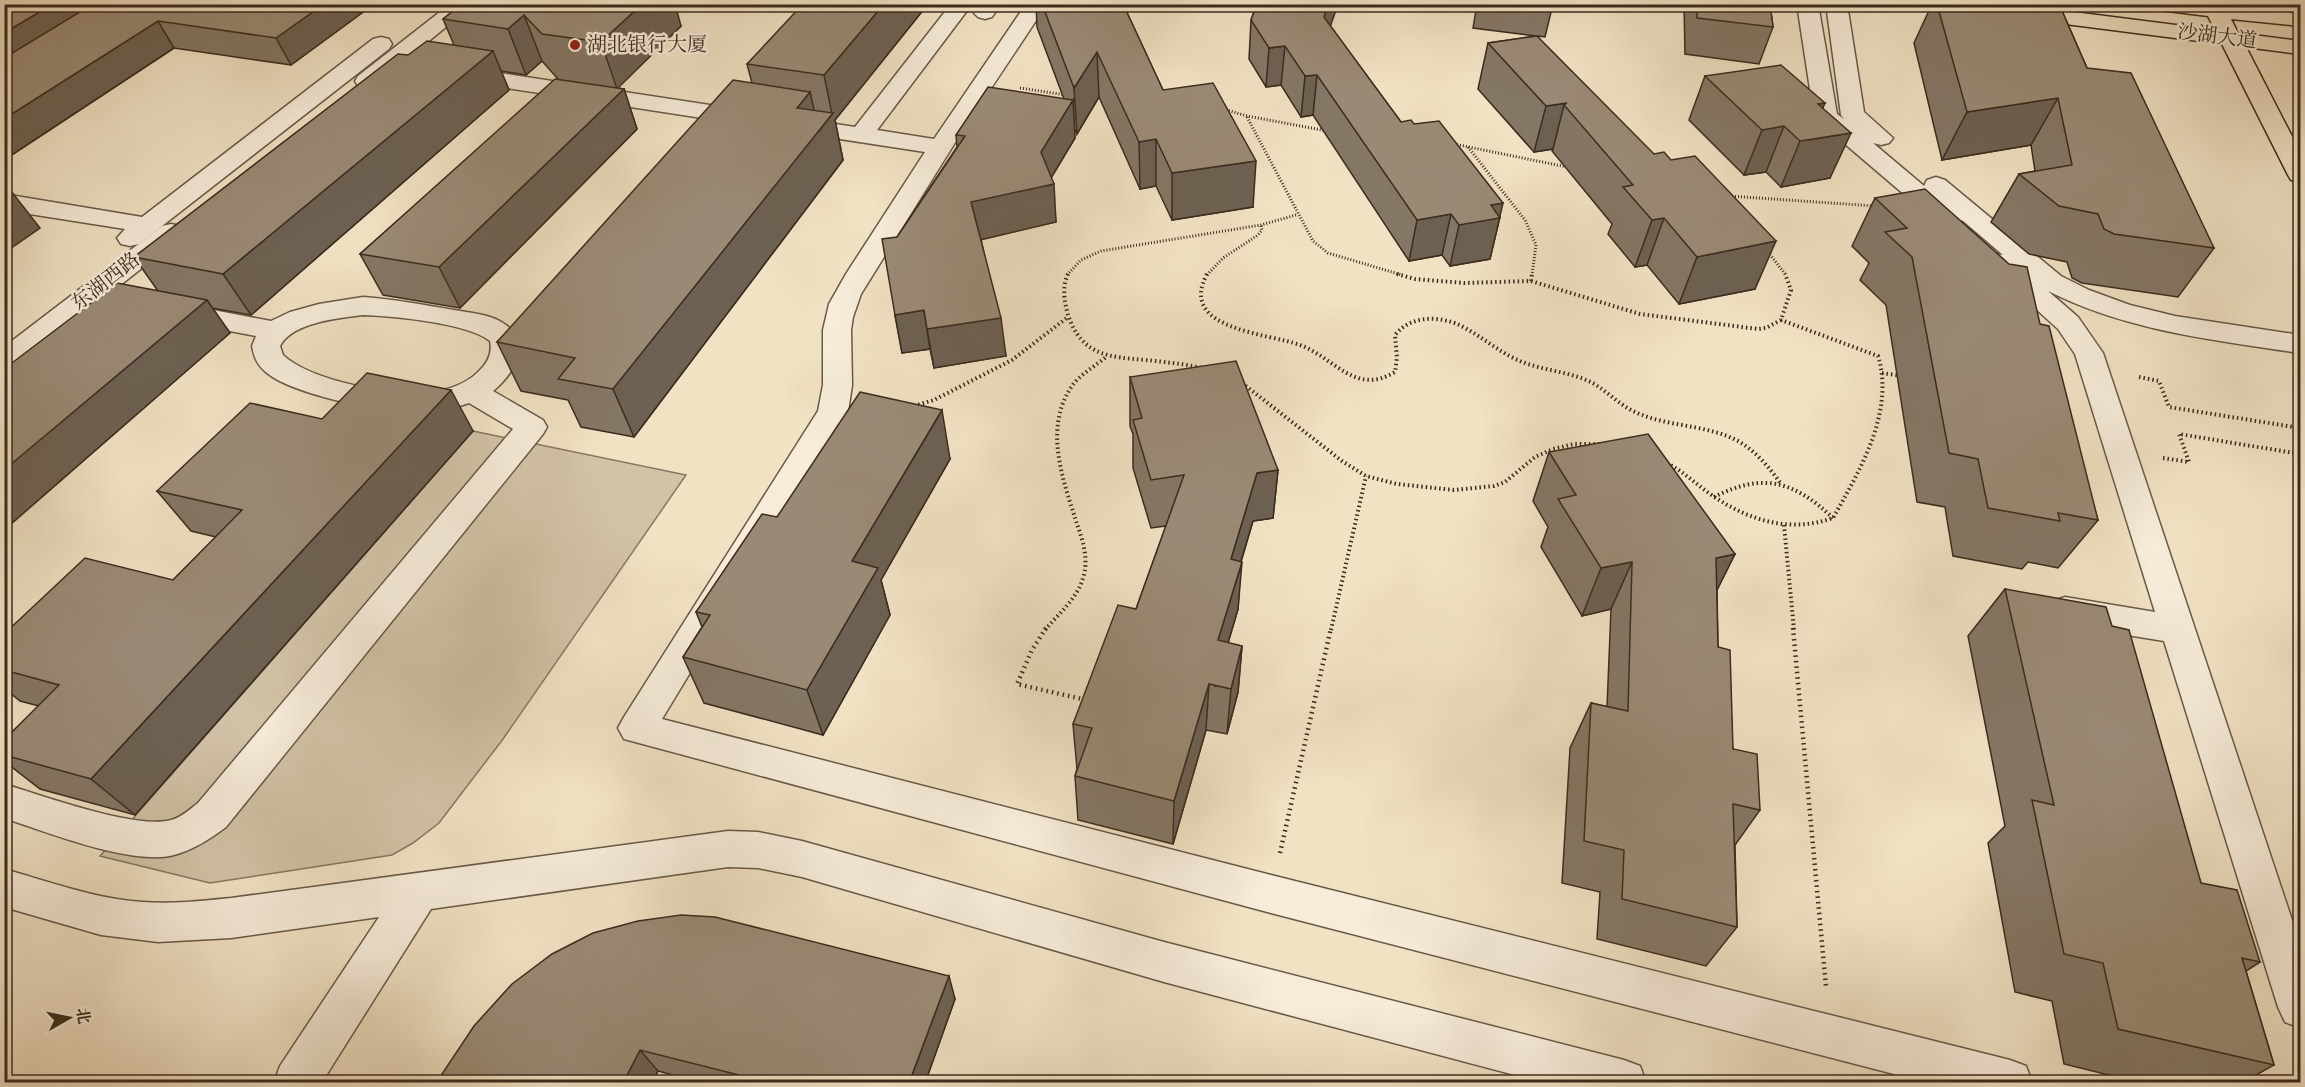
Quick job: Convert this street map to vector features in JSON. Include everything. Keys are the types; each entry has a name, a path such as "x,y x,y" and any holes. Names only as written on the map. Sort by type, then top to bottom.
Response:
{"main road":[{"name":"沙湖大道","path":"1955,4 2232,39 2298,51"},
{"name":"沙湖大道","path":"2159,4 2269,11 2301,20"},
{"path":"2215,8 2301,175"},
{"path":"2269,11 2298,51"}],"street":[{"name":"东湖西路","path":"4,334 433,4"},
{"name":"东湖西路","path":"4,362 90,295 401,65 464,4"},
{"path":"861,135 962,4"},
{"path":"1037,4 938,147 844,302 837,332 839,377 838,397 833,412 637,728 1271,894 2010,1083"},
{"path":"1807,4 1826,116 2068,323 2089,353 2301,1007"},
{"path":"1836,4 1853,115 2051,282 2099,304 2143,318 2301,344"},
{"path":"436,70 938,147"},
{"path":"4,202 146,225"},
{"path":"90,295 276,330"},
{"path":"363,306 398,308 492,328 502,336 506,347 505,359 496,372 471,391 423,404 404,402 320,386 281,369 269,359 267,350 269,340 276,330 310,315 363,306"},
{"path":"4,801 130,837 155,839 171,838 190,831 212,815 532,427 471,391"},
{"path":"2055,609 2179,630"},
{"path":"4,888 97,915 135,921 231,918 728,849 758,850 802,859 1164,962 1624,1083"},
{"path":"296,1083 419,892"}],"path":[{"path":"983,83 1072,95"},
{"path":"1220,108 1247,116 1336,132"},
{"path":"1247,116 1296,215 1313,241 1328,253 1393,274 1436,282 1531,281 1640,314 1749,329 1766,328 1781,320 1791,297 1791,283 1766,250"},
{"path":"1445,142 1540,163 1570,167"},
{"path":"1467,146 1525,220 1536,245 1531,281"},
{"path":"1719,195 1868,206 1891,204 1919,195"},
{"path":"1205,368 1107,356 1088,345 1075,330 1068,316 1063,285 1068,273 1090,254 1142,242 1261,225 1296,215"},
{"path":"1261,225 1262,230 1258,235 1214,267 1204,279 1201,291 1202,300 1215,319 1238,330 1301,345 1344,372 1371,380 1388,378 1395,372 1397,357 1395,335 1403,325 1421,319 1450,321 1519,361 1587,380 1634,412 1666,423 1709,429 1738,441 1755,453 1781,484"},
{"path":"912,407 934,400 1012,360 1068,316"},
{"path":"1662,460 1682,471 1714,497 1753,518 1784,525 1814,524 1833,518 1863,465 1870,444 1885,386 1878,356 1781,320"},
{"path":"1090,701 1017,684 1042,633 1078,592 1084,576 1086,561 1083,541 1059,460 1055,432 1061,407 1073,385 1107,356"},
{"path":"1882,373 1905,376"},
{"path":"1240,381 1256,391 1342,461 1366,476 1428,488 1477,489 1505,482 1535,457 1553,449 1574,444 1608,444"},
{"path":"2169,407 2301,428"},
{"path":"2179,434 2301,454"},
{"path":"1271,894 1366,476"},
{"path":"1714,497 1725,490 1748,483 1781,484 1812,497 1833,518"},
{"path":"1784,525 1831,1036"}],"shaded area":[{"path":"473,431 686,475 503,739 439,823 413,843 392,855 210,883 100,856"}],"building":[{"path":"4,4 53,4 4,33"},
{"path":"93,4 324,4 276,38 158,21 4,119 4,58"},
{"path":"462,4 642,4 601,42 542,34 524,15 508,29 443,19"},
{"path":"803,4 884,4 824,75 747,64"},
{"path":"1042,4 1123,4 1163,90 1213,83 1256,161 1172,173 1156,139 1139,142 1097,52 1074,88"},
{"path":"1257,4 1328,4 1324,17 1401,122 1411,120 1414,124 1439,121 1503,203 1491,205 1500,218 1459,225 1451,214 1417,220 1317,75 1305,76 1285,46 1269,48 1251,20"},
{"path":"1697,4 1770,4 1773,27 1697,18"},
{"path":"1937,4 1999,4 2040,9 2039,4 2059,4 2087,68 2131,73 2214,248 2114,234 2104,229 2098,214 2059,206 2019,174 2072,165 2058,98 1967,112"},
{"path":"1537,36 1654,154 1664,152 1671,160 1695,156 1776,241 1697,257 1664,218 1652,220 1623,187 1633,185 1564,105 1567,103 1546,106 1488,43"},
{"path":"427,41 493,51 223,274 134,257 398,54 408,55"},
{"path":"1781,65 1825,103 1818,104 1851,133 1800,141 1784,126 1762,130 1705,76"},
{"path":"555,79 624,89 439,267 360,254"},
{"path":"733,80 810,92 797,108 833,113 613,389 558,379 575,358 497,342"},
{"path":"988,87 1073,100 1041,152 1054,184 971,202 1001,318 927,329 924,310 895,315 882,239 897,237 965,136 956,135"},
{"path":"1925,189 2009,264 2027,267 2040,324 2049,326 2098,520 2058,513 2060,521 1988,508 1978,459 1949,453 1912,257 1885,232 1907,228 1875,198"},
{"path":"117,283 207,300 4,470 4,369"},
{"path":"1236,361 1278,470 1257,473 1231,559 1242,562 1218,640 1242,646 1231,689 1209,684 1174,801 1075,776 1092,728 1073,724 1118,605 1136,609 1184,475 1151,480 1133,420 1142,418 1130,377"},
{"path":"367,373 451,390 91,779 4,755 4,740 59,685 4,670 4,634 85,558 173,580 242,510 157,491 250,403 322,419"},
{"path":"860,392 942,410 852,561 878,568 807,690 683,657 710,615 696,612 762,514 777,517"},
{"path":"1648,434 1735,554 1716,558 1718,647 1730,650 1733,749 1757,754 1760,810 1733,804 1737,927 1622,899 1624,850 1584,841 1591,703 1628,711 1632,562 1601,568 1558,499 1576,495 1549,452"},
{"path":"2005,589 2106,607 2112,626 2129,630 2201,883 2237,890 2260,962 2242,958 2274,1065 2118,1029 2103,963 2064,954 2032,800 2054,805"},
{"path":"681,915 715,917 949,976 909,1083 736,1083 739,1075 640,1050 623,1083 436,1083 474,1026 512,984 552,954 593,933 638,921"}],"place":[{"name":"湖北银行大厦","path":"575,45"}]}
